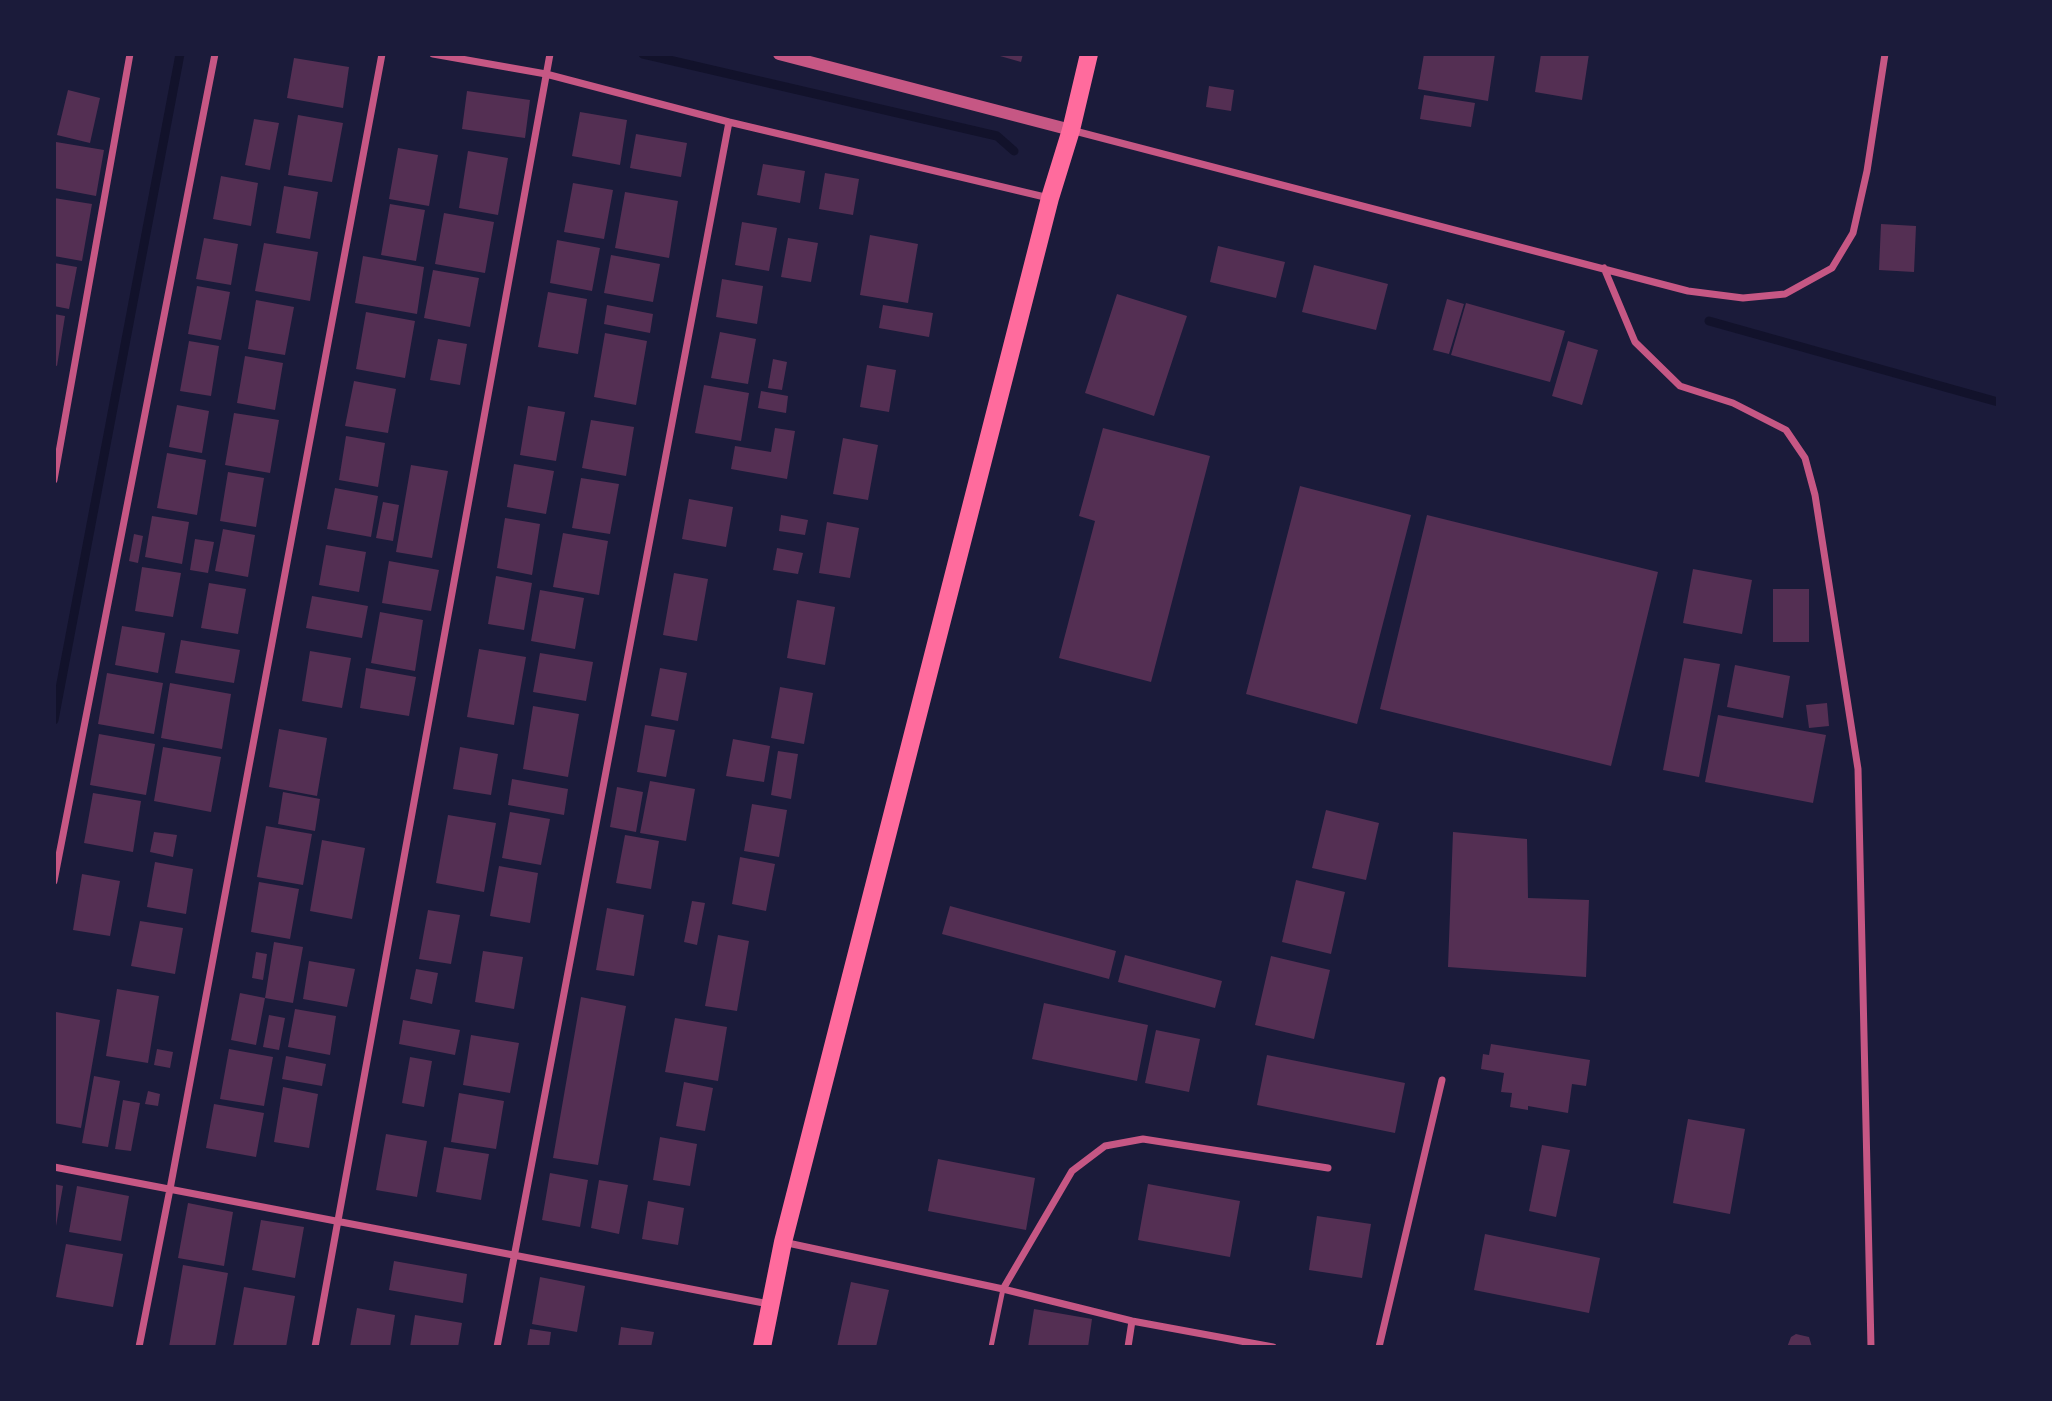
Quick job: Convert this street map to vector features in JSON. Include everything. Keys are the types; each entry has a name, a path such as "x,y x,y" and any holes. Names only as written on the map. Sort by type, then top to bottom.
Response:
{"main road":[{"path":"762,1347 783,1242 1089,54"}],"street":[{"path":"54,480 130,54"},
{"path":"54,881 215,54"},
{"path":"139,1347 382,54"},
{"path":"433,54 546,74 729,122 1050,198"},
{"path":"315,1347 550,54"},
{"path":"779,54 1688,290 1743,298 1784,294 1832,268 1853,233 1867,171 1885,54"},
{"path":"497,1347 729,122"},
{"path":"1604,268 1634,342 1680,386 1732,403 1786,430 1805,458 1815,495 1858,769 1871,1347"},
{"path":"1380,1347 1442,1080"},
{"path":"1003,1289 1072,1171 1105,1146 1143,1139 1328,1168"},
{"path":"54,1167 769,1304"},
{"path":"783,1242 1003,1289 1132,1321 1273,1347"},
{"path":"1128,1347 1132,1321"}],"lane":[{"path":"991,1347 1003,1289"}],"building":[{"path":"993,54 1023,54 1021,62"},
{"path":"1424,54 1495,54 1488,101 1418,89"},
{"path":"1541,54 1589,54 1582,100 1535,92"},
{"path":"294,58 349,67 343,108 287,98"},
{"path":"1209,86 1234,90 1231,111 1206,107"},
{"path":"68,90 100,98 90,143 57,135"},
{"path":"467,91 530,100 525,138 462,129"},
{"path":"1424,95 1475,103 1471,127 1420,119"},
{"path":"580,112 627,120 620,165 572,156"},
{"path":"298,115 343,123 332,182 288,175"},
{"path":"254,119 279,123 270,170 245,165"},
{"path":"636,134 687,143 681,177 630,168"},
{"path":"56,142 104,150 96,196 54,188"},
{"path":"398,148 438,155 429,206 389,199"},
{"path":"468,151 508,158 498,215 459,208"},
{"path":"763,164 805,171 800,203 757,195"},
{"path":"825,173 859,179 853,215 819,209"},
{"path":"221,176 258,183 251,226 213,219"},
{"path":"573,183 613,190 604,239 564,232"},
{"path":"284,186 318,192 310,239 276,233"},
{"path":"625,192 678,201 669,258 615,248"},
{"path":"54,198 92,204 82,261 54,256"},
{"path":"390,204 425,210 416,261 381,255"},
{"path":"444,213 494,222 485,273 435,264"},
{"path":"742,222 777,228 769,271 735,265"},
{"path":"1881,224 1916,226 1914,272 1879,270"},
{"path":"870,235 918,244 908,303 860,295"},
{"path":"204,238 238,244 231,285 196,279"},
{"path":"788,238 818,243 811,282 781,277"},
{"path":"557,240 600,248 592,291 550,283"},
{"path":"264,243 318,252 310,301 255,291"},
{"path":"1218,246 1285,262 1276,298 1210,282"},
{"path":"611,255 660,264 653,302 604,293"},
{"path":"363,256 424,267 417,314 355,303"},
{"path":"54,263 77,267 69,309 54,306"},
{"path":"1314,265 1388,284 1376,330 1302,312"},
{"path":"433,270 479,278 470,327 424,318"},
{"path":"722,279 763,286 757,324 716,317"},
{"path":"197,286 230,292 221,340 188,334"},
{"path":"548,292 587,299 578,354 538,347"},
{"path":"1117,294 1187,316 1154,416 1085,393"},
{"path":"1447,299 1464,304 1449,354 1433,350"},
{"path":"256,300 294,307 285,355 248,349"},
{"path":"1466,303 1565,331 1550,382 1451,355"},
{"path":"607,305 653,314 650,333 604,324"},
{"path":"883,305 933,313 929,337 879,328"},
{"path":"366,312 415,321 405,378 356,369"},
{"path":"54,314 65,316 57,366 54,365"},
{"path":"720,332 756,339 748,384 711,378"},
{"path":"605,333 647,341 636,405 594,397"},
{"path":"438,339 467,344 460,385 430,380"},
{"path":"189,341 219,346 211,396 180,391"},
{"path":"1568,341 1598,350 1582,405 1552,396"},
{"path":"245,356 283,363 275,410 237,403"},
{"path":"773,359 787,362 782,390 768,388"},
{"path":"867,365 896,370 889,412 860,407"},
{"path":"354,381 396,389 388,433 345,426"},
{"path":"704,385 749,393 741,441 695,433"},
{"path":"761,391 788,396 786,413 758,408"},
{"path":"177,405 209,411 202,453 169,447"},
{"path":"528,406 565,412 556,461 520,455"},
{"path":"234,413 279,420 270,473 225,465"},
{"path":"591,420 634,427 626,476 582,468"},
{"path":"775,428 795,431 787,479 731,469 735,446 771,452"},
{"path":"1103,428 1210,456 1151,682 1059,658 1095,521 1079,516"},
{"path":"346,436 385,443 378,487 339,480"},
{"path":"843,438 878,445 868,500 833,494"},
{"path":"167,453 206,460 197,515 157,508"},
{"path":"514,464 554,471 546,514 507,507"},
{"path":"411,465 448,471 432,558 396,552"},
{"path":"228,472 264,478 256,527 220,521"},
{"path":"581,478 619,484 610,534 572,528"},
{"path":"1300,486 1411,515 1357,724 1246,694"},
{"path":"335,488 378,496 371,537 327,529"},
{"path":"689,499 733,507 726,547 682,539"},
{"path":"383,502 399,505 393,541 376,538"},
{"path":"781,515 808,520 805,535 779,531"},
{"path":"1427,515 1658,572 1611,766 1380,709"},
{"path":"152,516 189,522 182,564 145,557"},
{"path":"505,518 540,524 532,575 497,568"},
{"path":"827,522 859,528 850,578 819,573"},
{"path":"223,529 255,535 248,577 215,571"},
{"path":"563,533 608,541 599,595 553,587"},
{"path":"134,534 143,536 138,563 129,561"},
{"path":"195,539 214,542 208,573 190,570"},
{"path":"326,545 366,552 359,592 319,585"},
{"path":"777,548 803,553 798,574 773,570"},
{"path":"389,561 439,570 431,611 382,603"},
{"path":"142,567 181,573 173,617 135,611"},
{"path":"1693,569 1752,580 1742,634 1683,623"},
{"path":"674,573 708,579 697,641 663,635"},
{"path":"496,576 532,583 524,630 488,624"},
{"path":"209,583 246,589 238,634 201,628"},
{"path":"1773,589 1809,589 1809,642 1773,642"},
{"path":"540,590 584,598 575,649 531,641"},
{"path":"312,596 368,606 362,638 306,628"},
{"path":"797,600 835,607 825,665 787,658"},
{"path":"380,612 423,620 415,671 371,663"},
{"path":"122,626 165,633 158,673 115,665"},
{"path":"181,640 240,650 234,683 175,673"},
{"path":"479,649 526,657 514,725 467,717"},
{"path":"310,651 351,658 342,708 302,701"},
{"path":"540,653 593,662 586,701 533,692"},
{"path":"1684,658 1720,664 1699,777 1663,770"},
{"path":"1735,665 1790,676 1783,718 1727,707"},
{"path":"366,668 416,677 409,716 360,708"},
{"path":"660,668 687,673 678,721 651,716"},
{"path":"107,673 163,683 154,734 98,724"},
{"path":"170,683 231,694 222,749 161,738"},
{"path":"780,687 813,693 804,744 771,738"},
{"path":"1827,703 1829,726 1809,728 1806,705"},
{"path":"533,706 579,714 568,777 523,769"},
{"path":"1718,715 1826,735 1813,803 1705,782"},
{"path":"645,725 675,730 666,777 637,772"},
{"path":"279,729 327,738 317,796 269,787"},
{"path":"99,734 155,744 146,795 90,785"},
{"path":"733,739 770,746 764,782 726,776"},
{"path":"163,747 221,757 211,812 154,801"},
{"path":"460,747 498,754 491,795 453,789"},
{"path":"778,751 798,754 791,799 771,795"},
{"path":"512,779 568,789 564,815 508,805"},
{"path":"650,781 695,789 686,841 640,833"},
{"path":"617,787 643,792 636,832 610,827"},
{"path":"283,792 320,799 315,831 278,824"},
{"path":"93,793 141,801 133,852 84,843"},
{"path":"752,804 787,810 779,857 744,851"},
{"path":"1326,810 1379,823 1366,880 1312,868"},
{"path":"510,812 550,819 541,865 502,858"},
{"path":"448,815 496,823 484,892 436,883"},
{"path":"266,826 312,834 303,885 257,877"},
{"path":"154,832 177,835 173,857 150,852"},
{"path":"1453,832 1527,839 1528,898 1589,900 1586,977 1448,967"},
{"path":"625,835 659,841 651,889 616,883"},
{"path":"322,840 365,848 352,919 310,911"},
{"path":"740,857 775,864 766,911 732,904"},
{"path":"155,862 193,869 186,914 147,907"},
{"path":"499,866 538,873 530,923 490,916"},
{"path":"82,874 120,881 110,936 73,930"},
{"path":"1296,880 1345,892 1331,954 1282,942"},
{"path":"259,882 299,889 290,939 251,932"},
{"path":"692,901 705,903 697,945 684,942"},
{"path":"950,906 1116,951 1109,979 942,934"},
{"path":"607,908 644,915 634,976 596,970"},
{"path":"428,910 460,915 451,964 419,959"},
{"path":"140,921 183,928 175,974 131,966"},
{"path":"718,935 749,941 737,1011 705,1006"},
{"path":"274,942 303,947 293,1003 265,998"},
{"path":"483,951 523,957 514,1009 475,1002"},
{"path":"256,952 267,954 263,980 252,978"},
{"path":"1125,955 1222,981 1215,1008 1118,982"},
{"path":"1271,956 1330,970 1314,1039 1255,1025"},
{"path":"309,961 355,969 347,1007 303,999"},
{"path":"416,969 438,973 432,1004 410,999"},
{"path":"117,989 159,996 148,1063 106,1056"},
{"path":"240,993 265,998 256,1045 231,1040"},
{"path":"581,997 626,1006 598,1165 553,1158"},
{"path":"1044,1003 1148,1025 1137,1081 1032,1059"},
{"path":"295,1009 336,1016 330,1055 288,1047"},
{"path":"56,1012 100,1020 81,1128 54,1123"},
{"path":"269,1015 285,1018 279,1050 263,1047"},
{"path":"675,1018 727,1027 718,1081 665,1072"},
{"path":"403,1020 460,1030 455,1055 399,1044"},
{"path":"1156,1030 1200,1039 1189,1092 1145,1083"},
{"path":"471,1035 519,1043 510,1093 463,1085"},
{"path":"1491,1044 1590,1060 1586,1086 1572,1084 1568,1113 1528,1106 1528,1110 1510,1107 1512,1093 1501,1092 1504,1073 1481,1069 1483,1054 1489,1055"},
{"path":"157,1049 173,1052 170,1068 154,1065"},
{"path":"229,1049 273,1057 264,1106 220,1099"},
{"path":"1267,1055 1405,1083 1395,1133 1257,1105"},
{"path":"286,1056 326,1064 322,1086 282,1079"},
{"path":"410,1057 432,1061 424,1107 402,1103"},
{"path":"94,1076 120,1081 108,1147 82,1143"},
{"path":"684,1082 713,1088 705,1131 676,1126"},
{"path":"283,1087 318,1094 309,1148 274,1142"},
{"path":"148,1091 160,1094 158,1106 145,1104"},
{"path":"459,1093 504,1101 496,1149 451,1142"},
{"path":"123,1100 140,1103 131,1151 115,1149"},
{"path":"214,1104 264,1113 256,1157 206,1148"},
{"path":"1688,1119 1745,1129 1730,1214 1673,1203"},
{"path":"386,1134 427,1141 417,1197 376,1190"},
{"path":"660,1137 697,1144 690,1186 653,1180"},
{"path":"1542,1145 1570,1150 1556,1217 1529,1211"},
{"path":"444,1147 489,1154 481,1200 436,1192"},
{"path":"938,1159 1035,1178 1026,1230 928,1211"},
{"path":"550,1173 588,1180 580,1227 542,1220"},
{"path":"599,1180 628,1185 619,1234 591,1228"},
{"path":"54,1184 63,1186 56,1226 54,1226"},
{"path":"1148,1184 1240,1201 1230,1257 1138,1240"},
{"path":"77,1186 129,1196 121,1241 69,1232"},
{"path":"648,1201 684,1208 678,1245 642,1239"},
{"path":"188,1203 233,1212 224,1266 178,1258"},
{"path":"1317,1216 1371,1224 1362,1278 1309,1270"},
{"path":"261,1220 304,1227 295,1278 252,1270"},
{"path":"1485,1234 1600,1258 1589,1313 1474,1290"},
{"path":"66,1244 123,1254 113,1307 56,1297"},
{"path":"394,1261 467,1274 463,1303 389,1290"},
{"path":"183,1265 228,1273 215,1347 169,1347"},
{"path":"540,1277 585,1286 577,1332 532,1324"},
{"path":"851,1282 889,1290 876,1347 837,1347"},
{"path":"244,1287 295,1296 286,1347 233,1347"},
{"path":"357,1308 395,1315 390,1347 350,1347"},
{"path":"1034,1309 1092,1319 1088,1347 1028,1347"},
{"path":"415,1315 462,1323 458,1347 410,1347"},
{"path":"621,1327 654,1332 651,1347 618,1347"},
{"path":"530,1329 551,1332 549,1347 527,1347"},
{"path":"1796,1334 1809,1337 1812,1347 1787,1347 1791,1337"}],"waterway":[{"path":"54,720 180,54"},
{"path":"643,54 997,136 1014,151"},
{"path":"1709,321 1998,402"}]}
